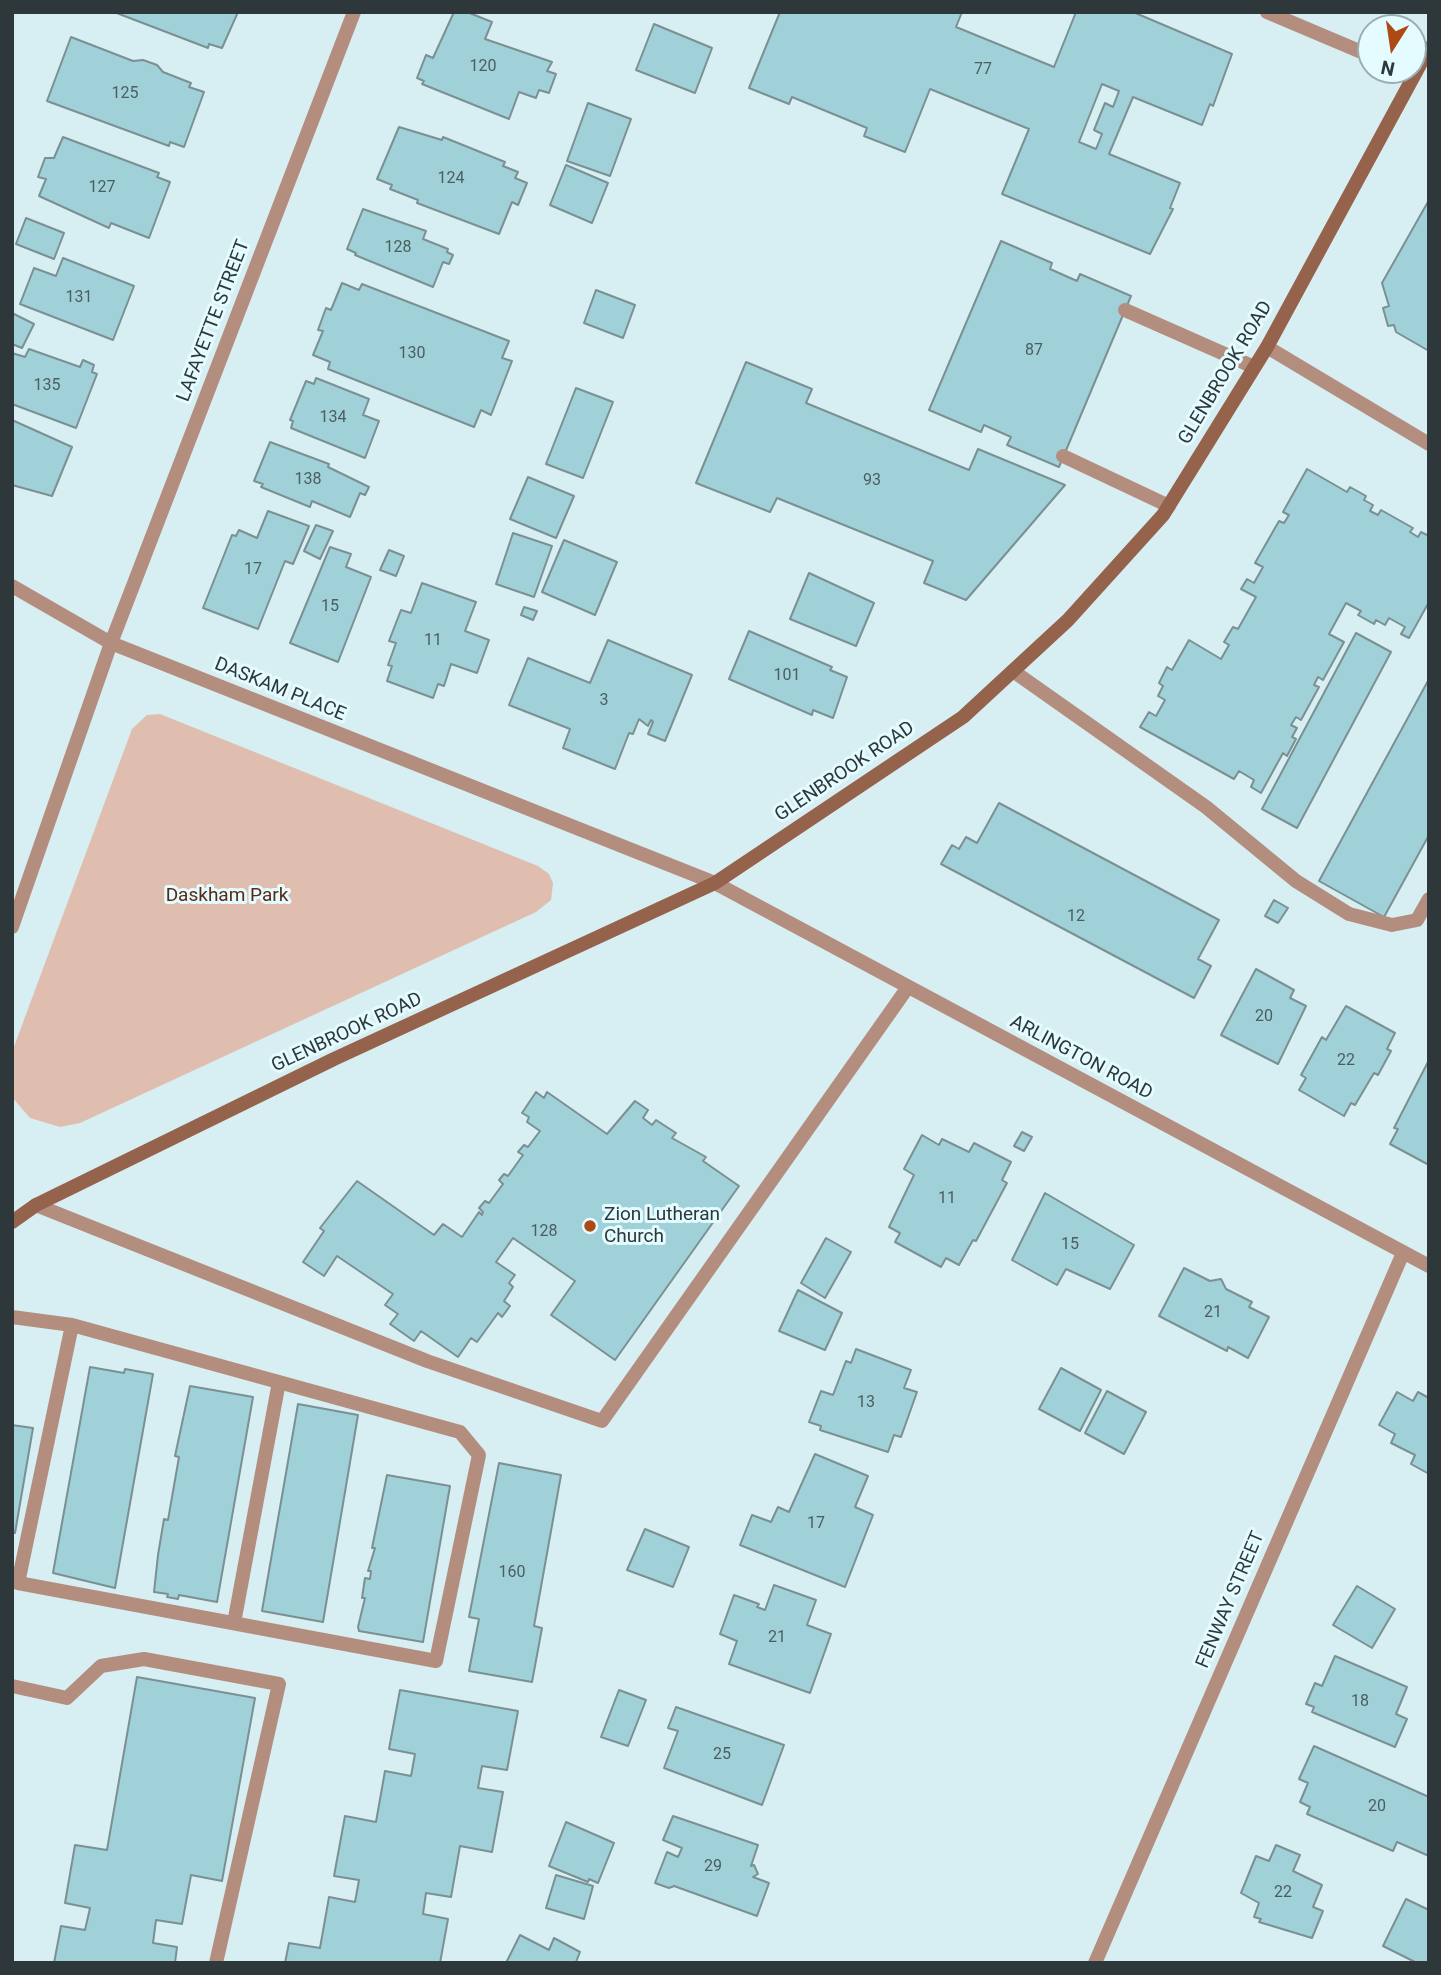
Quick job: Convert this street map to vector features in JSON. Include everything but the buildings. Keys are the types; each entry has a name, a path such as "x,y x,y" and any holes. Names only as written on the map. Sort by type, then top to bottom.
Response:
{"main road":[{"name":"GLENBROOK ROAD","path":"12,1222 36,1205 334,1059 715,883 963,717 1068,620 1169,506 1267,347 1404,84"}],"street":[{"name":"LAFAYETTE STREET","path":"111,643 354,12"},
{"path":"1267,12 1357,50"},
{"path":"1125,310 1254,367"},
{"path":"1267,347 1429,444"},
{"path":"1063,456 1169,506"},
{"name":"DASKAM PLACE","path":"12,586 111,643 715,883"},
{"path":"12,928 111,643"},
{"path":"1013,671 1206,807 1296,881 1349,914 1392,925 1417,920 1429,899"},
{"name":"ARLINGTON ROAD","path":"715,883 1429,1266"},
{"path":"36,1205 427,1361 602,1421 908,987"},
{"name":"FENWAY STREET","path":"1095,1963 1403,1254"},
{"path":"12,1317 72,1325 460,1432 479,1455 436,1661 18,1583 72,1325"},
{"path":"234,1623 279,1382"},
{"path":"12,1686 67,1698 101,1666 144,1659 279,1684 216,1963"}],"green space":[{"name":"Daskham Park","path":"160,714 538,866 549,874 553,883 551,900 536,912 80,1123 60,1127 30,1118 12,1097 12,1052 132,729 147,715"}],"place":[{"name":"Zion Lutheran Church","path":"590,1226"}]}
